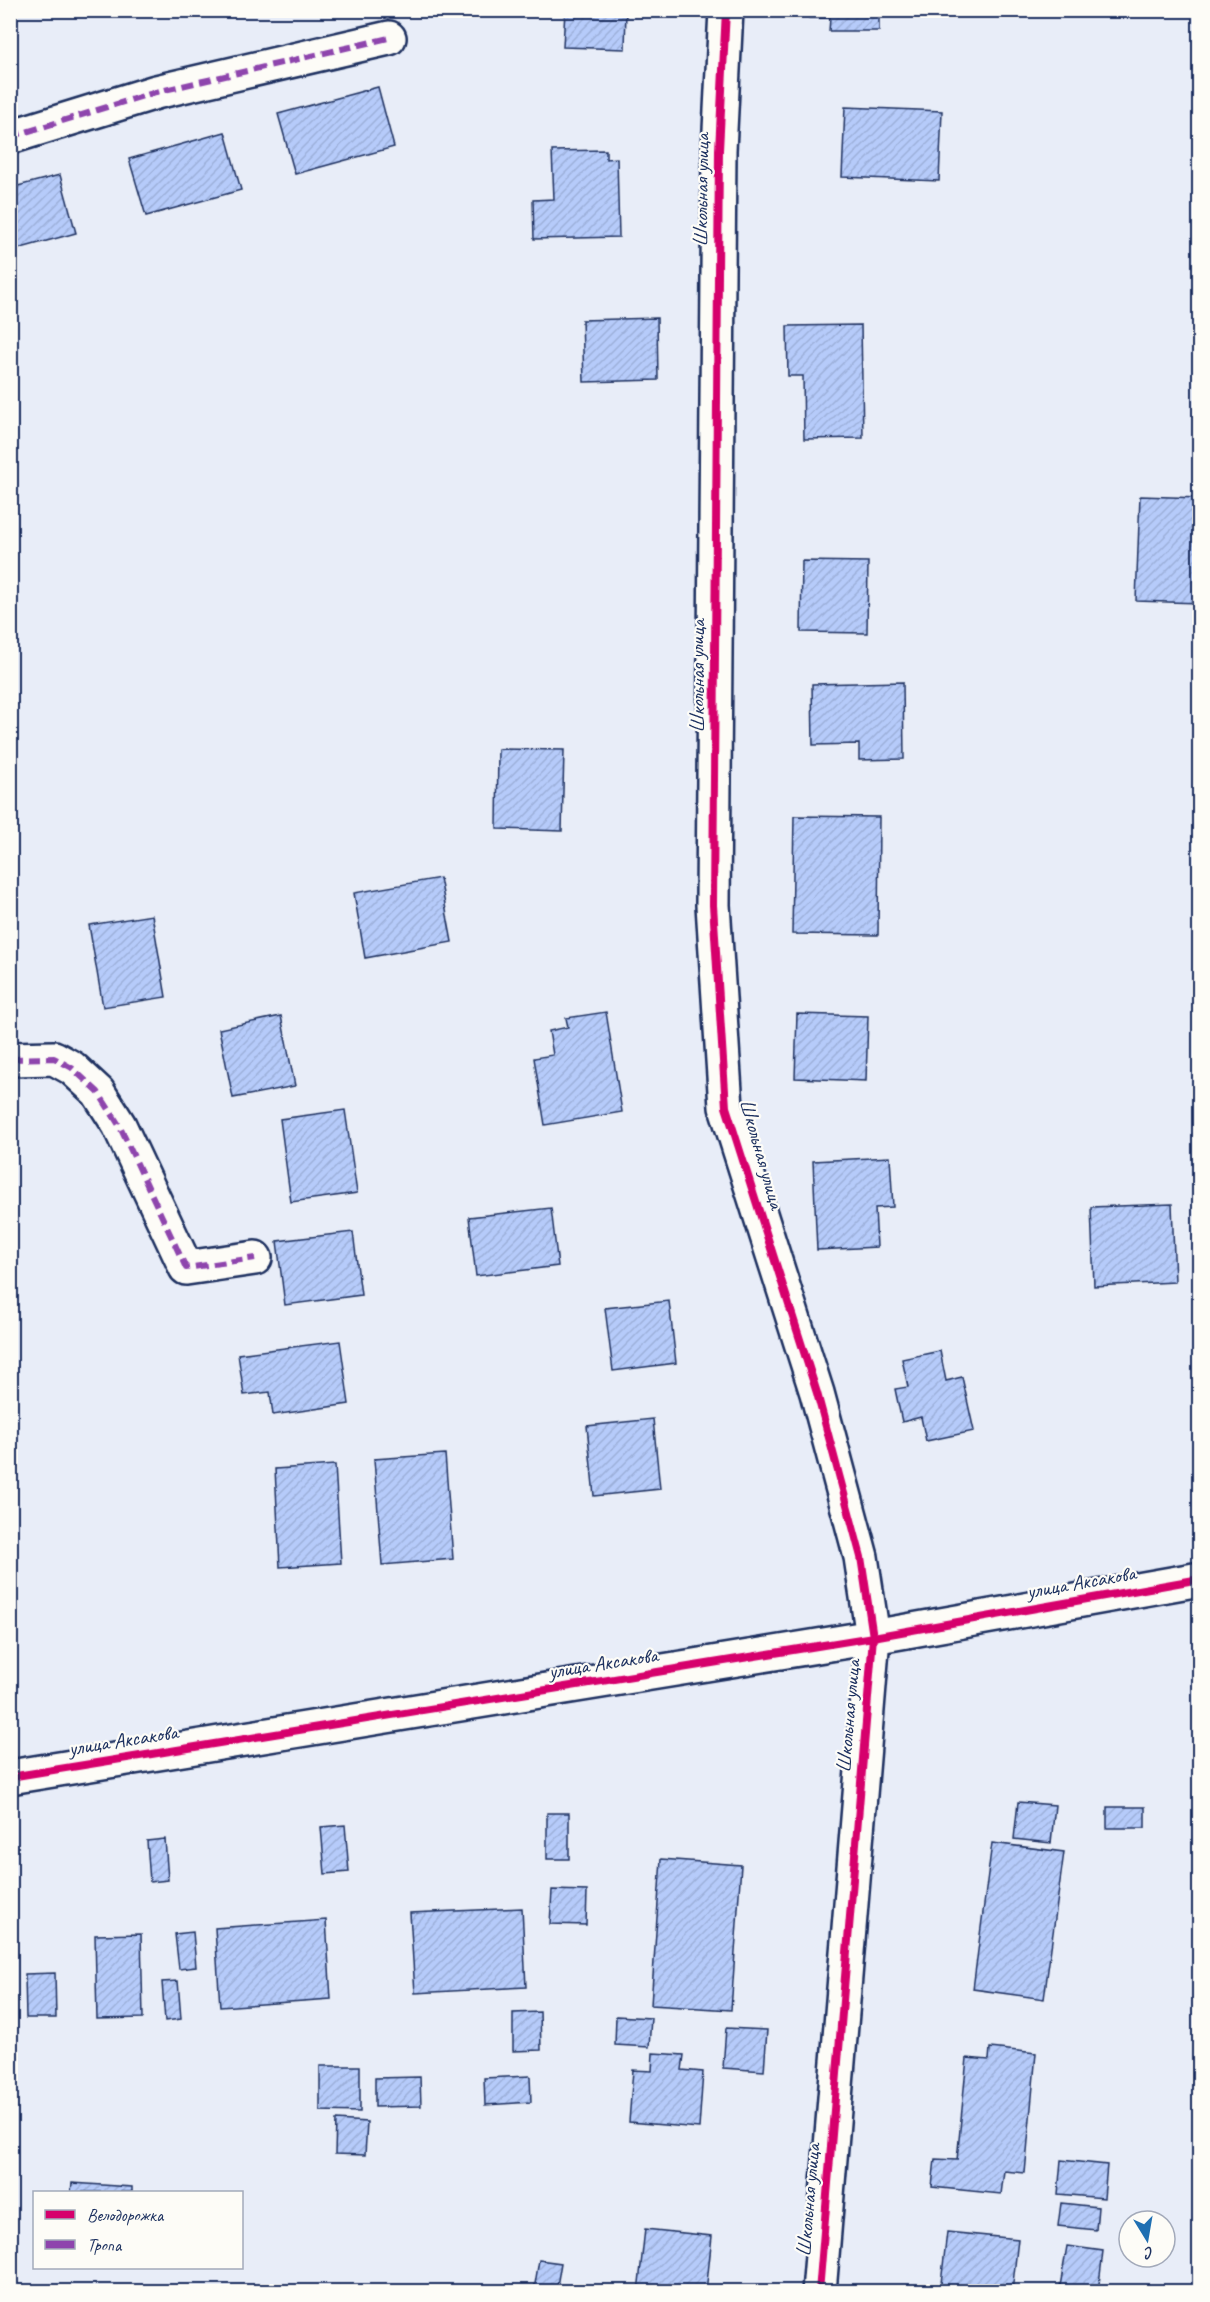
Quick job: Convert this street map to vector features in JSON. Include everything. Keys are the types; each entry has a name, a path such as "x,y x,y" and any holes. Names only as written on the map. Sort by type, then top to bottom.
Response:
{"street":[{"name":"Школьная улица","path":"726,10 719,150 713,905 726,1107 818,1394 861,1557 873,1637 819,2292"},
{"path":"10,137 156,92 389,38"},
{"path":"10,1059 54,1058 72,1068 98,1092 119,1125 186,1268 255,1258"},
{"name":"улица Аксакова","path":"10,1777 873,1637 1200,1579"}],"building":[{"path":"565,10 626,10 625,49 563,47"},
{"path":"809,10 879,10 879,31 829,31 830,18 809,18"},
{"path":"378,87 394,147 295,174 278,114"},
{"path":"845,107 942,111 939,181 842,177"},
{"path":"225,132 241,190 146,216 129,159"},
{"path":"606,150 606,159 617,158 619,237 534,239 533,200 554,199 552,151"},
{"path":"60,175 76,233 10,251 10,188"},
{"path":"657,318 658,380 584,382 582,320"},
{"path":"861,325 863,438 804,439 803,376 788,376 787,326"},
{"path":"1140,496 1200,498 1200,603 1136,601"},
{"path":"802,561 868,562 867,633 801,632"},
{"path":"903,682 904,759 859,760 859,744 813,745 812,684"},
{"path":"498,749 564,750 562,831 497,829"},
{"path":"794,816 879,817 878,935 792,934"},
{"path":"440,878 452,942 365,958 354,893"},
{"path":"152,915 166,997 103,1007 89,925"},
{"path":"606,1012 622,1112 545,1125 534,1058 553,1055 549,1031 568,1027 566,1018"},
{"path":"797,1014 868,1016 866,1081 795,1078"},
{"path":"281,1016 295,1086 233,1098 219,1029"},
{"path":"345,1110 357,1193 291,1202 280,1119"},
{"path":"890,1157 893,1207 875,1208 877,1247 817,1250 813,1161"},
{"path":"1172,1204 1175,1282 1094,1286 1091,1207"},
{"path":"551,1208 558,1266 476,1276 469,1217"},
{"path":"353,1232 361,1295 285,1305 277,1241"},
{"path":"669,1301 676,1363 613,1371 605,1308"},
{"path":"340,1341 349,1404 273,1415 270,1392 244,1395 238,1354"},
{"path":"940,1351 946,1381 962,1377 974,1431 926,1441 921,1417 902,1422 895,1389 908,1387 902,1359"},
{"path":"653,1419 660,1489 594,1496 587,1426"},
{"path":"445,1454 453,1559 382,1565 374,1459"},
{"path":"335,1465 341,1563 280,1567 275,1469"},
{"path":"1018,1802 1055,1805 1051,1843 1014,1839"},
{"path":"1107,1807 1145,1807 1145,1828 1107,1828"},
{"path":"1194,1808 1200,1808 1200,1841 1193,1840"},
{"path":"547,1813 569,1813 569,1859 547,1859"},
{"path":"345,1825 349,1872 325,1874 321,1827"},
{"path":"165,1839 168,1880 150,1882 147,1841"},
{"path":"992,1843 1064,1852 1044,1999 973,1989"},
{"path":"661,1859 741,1865 731,2010 651,2005"},
{"path":"552,1890 587,1891 586,1925 550,1924"},
{"path":"522,1908 526,1987 415,1993 410,1913"},
{"path":"326,1920 331,1999 220,2007 215,1928"},
{"path":"193,1932 196,1967 179,1969 175,1934"},
{"path":"141,1934 143,2018 97,2019 95,1935"},
{"path":"55,1973 56,2018 26,2018 25,1974"},
{"path":"178,1981 181,2019 165,2021 162,1982"},
{"path":"540,2012 541,2050 513,2051 513,2013"},
{"path":"616,2016 651,2018 649,2047 615,2045"},
{"path":"726,2028 767,2030 764,2071 723,2068"},
{"path":"990,2048 1036,2053 1025,2173 1004,2171 1001,2194 932,2187 935,2159 957,2160 967,2058 989,2060"},
{"path":"653,2053 684,2055 682,2070 703,2072 699,2128 629,2122 633,2070 652,2071"},
{"path":"320,2066 360,2066 360,2112 320,2111"},
{"path":"530,2076 531,2102 485,2105 484,2078"},
{"path":"420,2077 421,2106 375,2107 375,2078"},
{"path":"336,2120 367,2122 365,2155 335,2154"},
{"path":"1061,2160 1107,2165 1104,2198 1058,2194"},
{"path":"72,2183 132,2187 132,2191 71,2191"},
{"path":"1061,2203 1098,2207 1096,2230 1058,2226"},
{"path":"645,2229 712,2236 706,2292 638,2292"},
{"path":"947,2232 1018,2239 1012,2292 940,2292"},
{"path":"1067,2246 1103,2251 1098,2292 1059,2292"},
{"path":"539,2260 561,2263 556,2292 534,2290"}],"marked path":[{"path":"10,137 156,92 389,38"},
{"path":"10,1059 54,1058 72,1068 98,1092 119,1125 186,1268 255,1258"}],"cycle path":[{"path":"726,10 719,150 713,905 726,1107 817,1393 861,1557 873,1637 819,2292"},
{"path":"10,1777 873,1637 1200,1579"}]}
